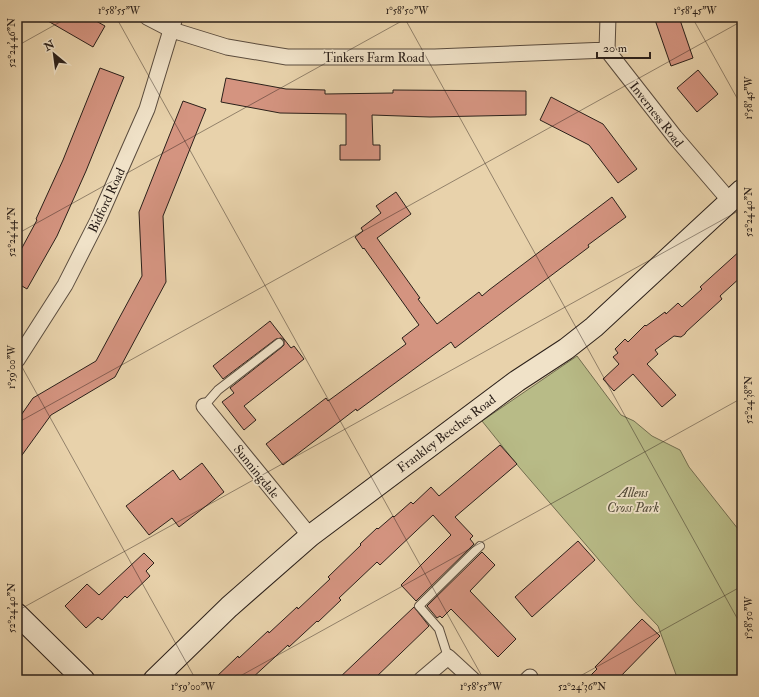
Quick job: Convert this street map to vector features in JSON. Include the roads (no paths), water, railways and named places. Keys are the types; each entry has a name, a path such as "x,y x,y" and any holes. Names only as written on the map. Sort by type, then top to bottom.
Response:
{"street":[{"name":"Tinkers Farm Road","path":"147,17 174,23 227,47 288,57 435,58 607,50"},
{"path":"607,50 608,17"},
{"name":"Bidford Road","path":"17,360 65,285 98,220 147,109 174,23"},
{"name":"Inverness Road","path":"607,50 675,137 736,196"},
{"name":"Frankley Beeches Road","path":"154,680 229,607 310,536 517,381 572,344 594,326 736,196"},
{"name":"Sunningdale","path":"204,406 310,536"},
{"path":"17,614 84,680"},
{"path":"420,680 448,657 473,680"}],"lane":[{"path":"204,406 218,390 279,343"},
{"path":"448,657 439,629 419,606 480,546"}],"park label":[{"name":"Allens Cross Park","path":"633,500"}]}
